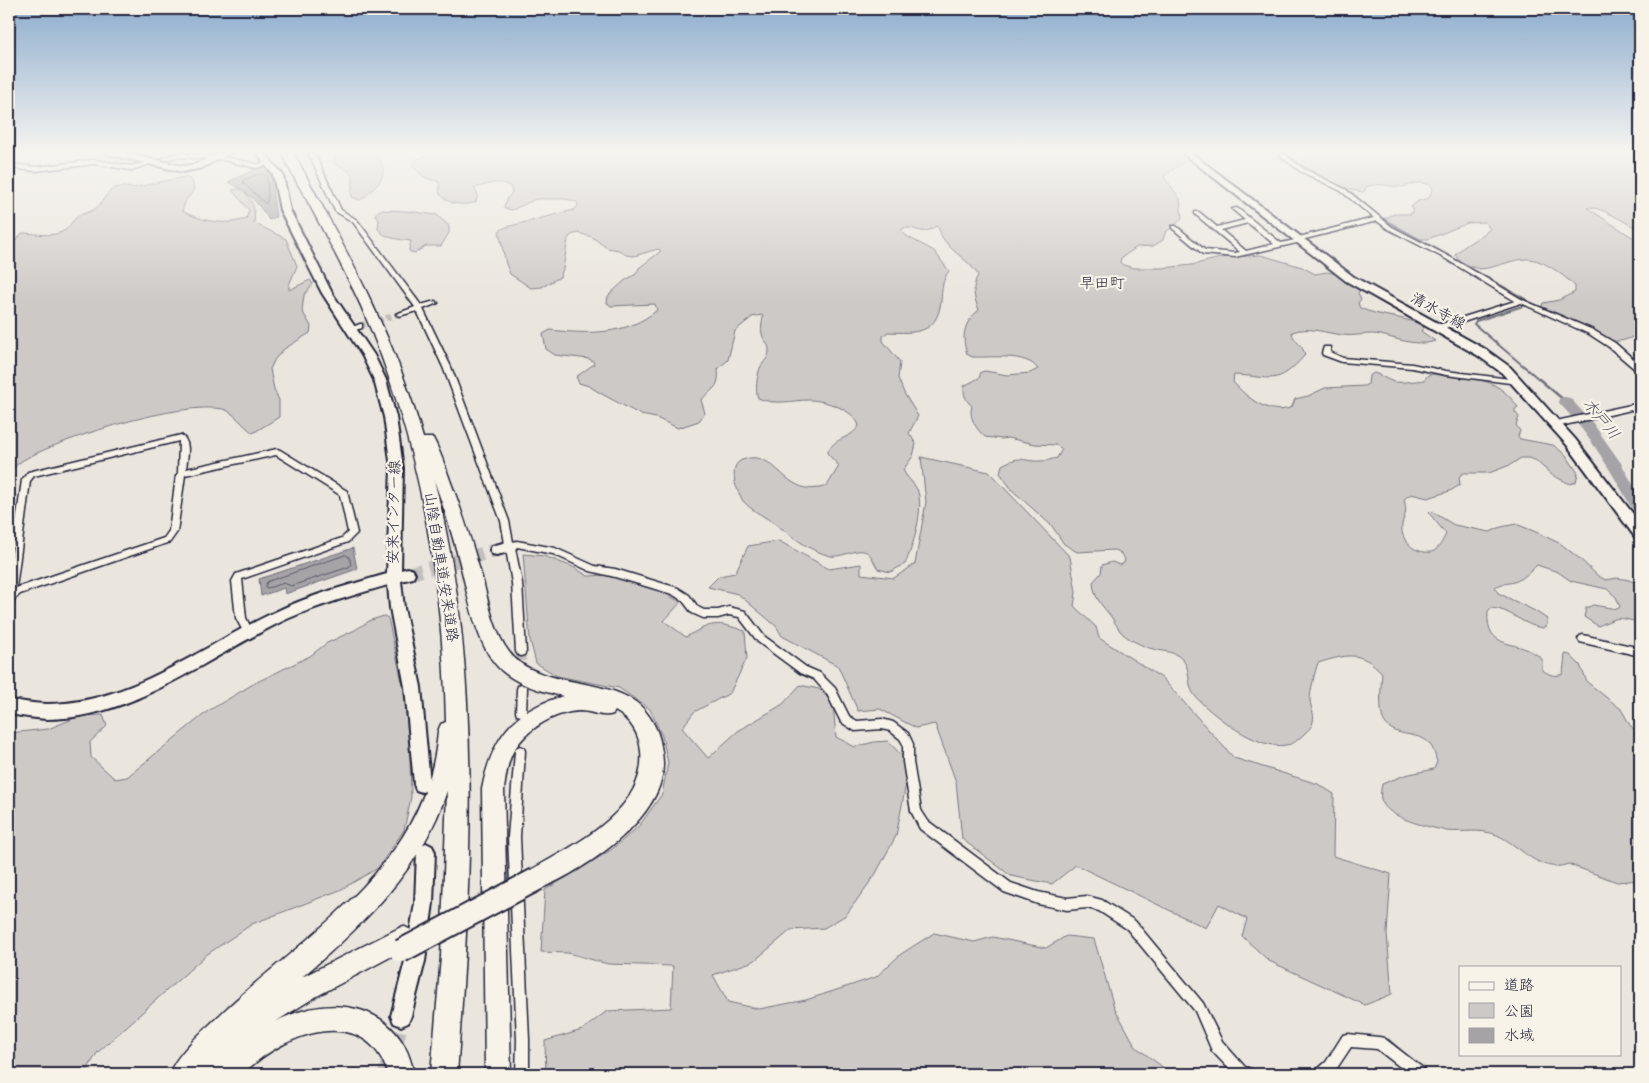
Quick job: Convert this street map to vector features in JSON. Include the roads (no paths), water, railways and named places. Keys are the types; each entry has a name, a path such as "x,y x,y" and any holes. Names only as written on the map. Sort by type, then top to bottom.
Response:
{"highway":[{"name":"山陰自動車道;安来道路","path":"314,203 342,256 388,355 414,430 436,520 453,645 456,695 458,810 448,1072"},
{"path":"197,1074 209,1058 243,1027 280,1003 402,944 537,874 583,853 628,817 641,798 651,777 654,753 641,720 624,705 603,696 542,682 519,672 506,662 492,643 456,520 438,469 388,355"},
{"path":"182,1074 200,1051 234,1019 345,925 380,890 406,854 422,827 437,791 448,743 448,716 456,695"},
{"path":"498,1074 493,789 497,764 510,740 527,722 550,710 572,703 601,705 624,717 639,736 644,758 639,784 624,808 599,831 537,874"},
{"path":"209,1074 247,1036 402,944"},
{"path":"225,1074 247,1051 294,1025 325,1018 356,1020 380,1035 395,1054 401,1074"}],"main road":[{"name":"安来インター線","path":"284,203 306,254 327,293 356,327 380,380 390,417 396,468 393,553 401,576 397,608 413,686 422,784"},
{"name":"清水寺線","path":"1250,203 1350,279 1494,360 1518,382 1556,424 1640,533"},
{"path":"9,707 32,711 65,710 114,699 166,678 248,632 309,604 401,576"},
{"path":"401,1016 415,961 424,903 426,852"}],"street":[{"path":"334,203 338,211 355,222 419,308 447,367 504,521 503,548 517,583 522,652"},
{"path":"1357,203 1390,228 1448,258 1521,301 1590,332 1612,345 1640,369"},
{"path":"1235,210 1279,245"},
{"path":"1197,213 1245,253"},
{"path":"1174,227 1203,252 1235,255 1376,219"},
{"path":"1216,228 1249,220"},
{"path":"1437,328 1521,301"},
{"path":"399,314 435,303"},
{"path":"1325,353 1342,360 1412,366 1446,373 1518,382"},
{"path":"1342,360 1347,368"},
{"path":"1556,424 1640,404"},
{"path":"9,606 17,591 167,540 173,532 180,476 182,474 184,440 177,438 36,472 28,476 11,591 14,594"},
{"path":"182,474 277,452 344,494 353,533 351,536 239,577 237,581 241,618 248,632"},
{"path":"503,548 517,544 555,551 592,569 616,573 675,591 686,598 696,610 703,614 718,614 729,611 742,614 761,639 803,670 817,676 831,691 845,719 855,726 882,724 893,727 904,736 908,744 908,762 916,811 924,825 1008,888 1038,898 1067,904 1087,902 1102,906 1131,925 1199,1007 1217,1046 1241,1072 1246,1074"},
{"path":"1583,639 1640,652"},
{"path":"521,712 522,689"},
{"path":"520,751 514,837 523,1074"},
{"path":"1323,1074 1331,1067 1348,1040 1358,1040 1379,1043 1419,1074"}],"water":[{"path":"256,203 274,203 276,217 269,220"},
{"path":"353,548 357,569 285,594 284,588 261,596 259,579"}],"waterway":[{"path":"1363,203 1380,217 1527,300 1526,305 1476,321 1474,324 1540,380"},
{"path":"1339,227 1375,217"},
{"path":"1539,379 1565,401"},
{"name":"木戸川","path":"1565,401 1587,425 1607,452 1640,510"},
{"path":"1388,1040 1404,1054"}],"tunnel":[{"path":"360,326 399,314"},
{"path":"408,574 497,550"},
{"path":"521,652 522,682"},
{"path":"522,682 522,689"},
{"path":"387,1074 401,1016"}],"district":[{"name":"早田町","path":"1102,283"}]}
